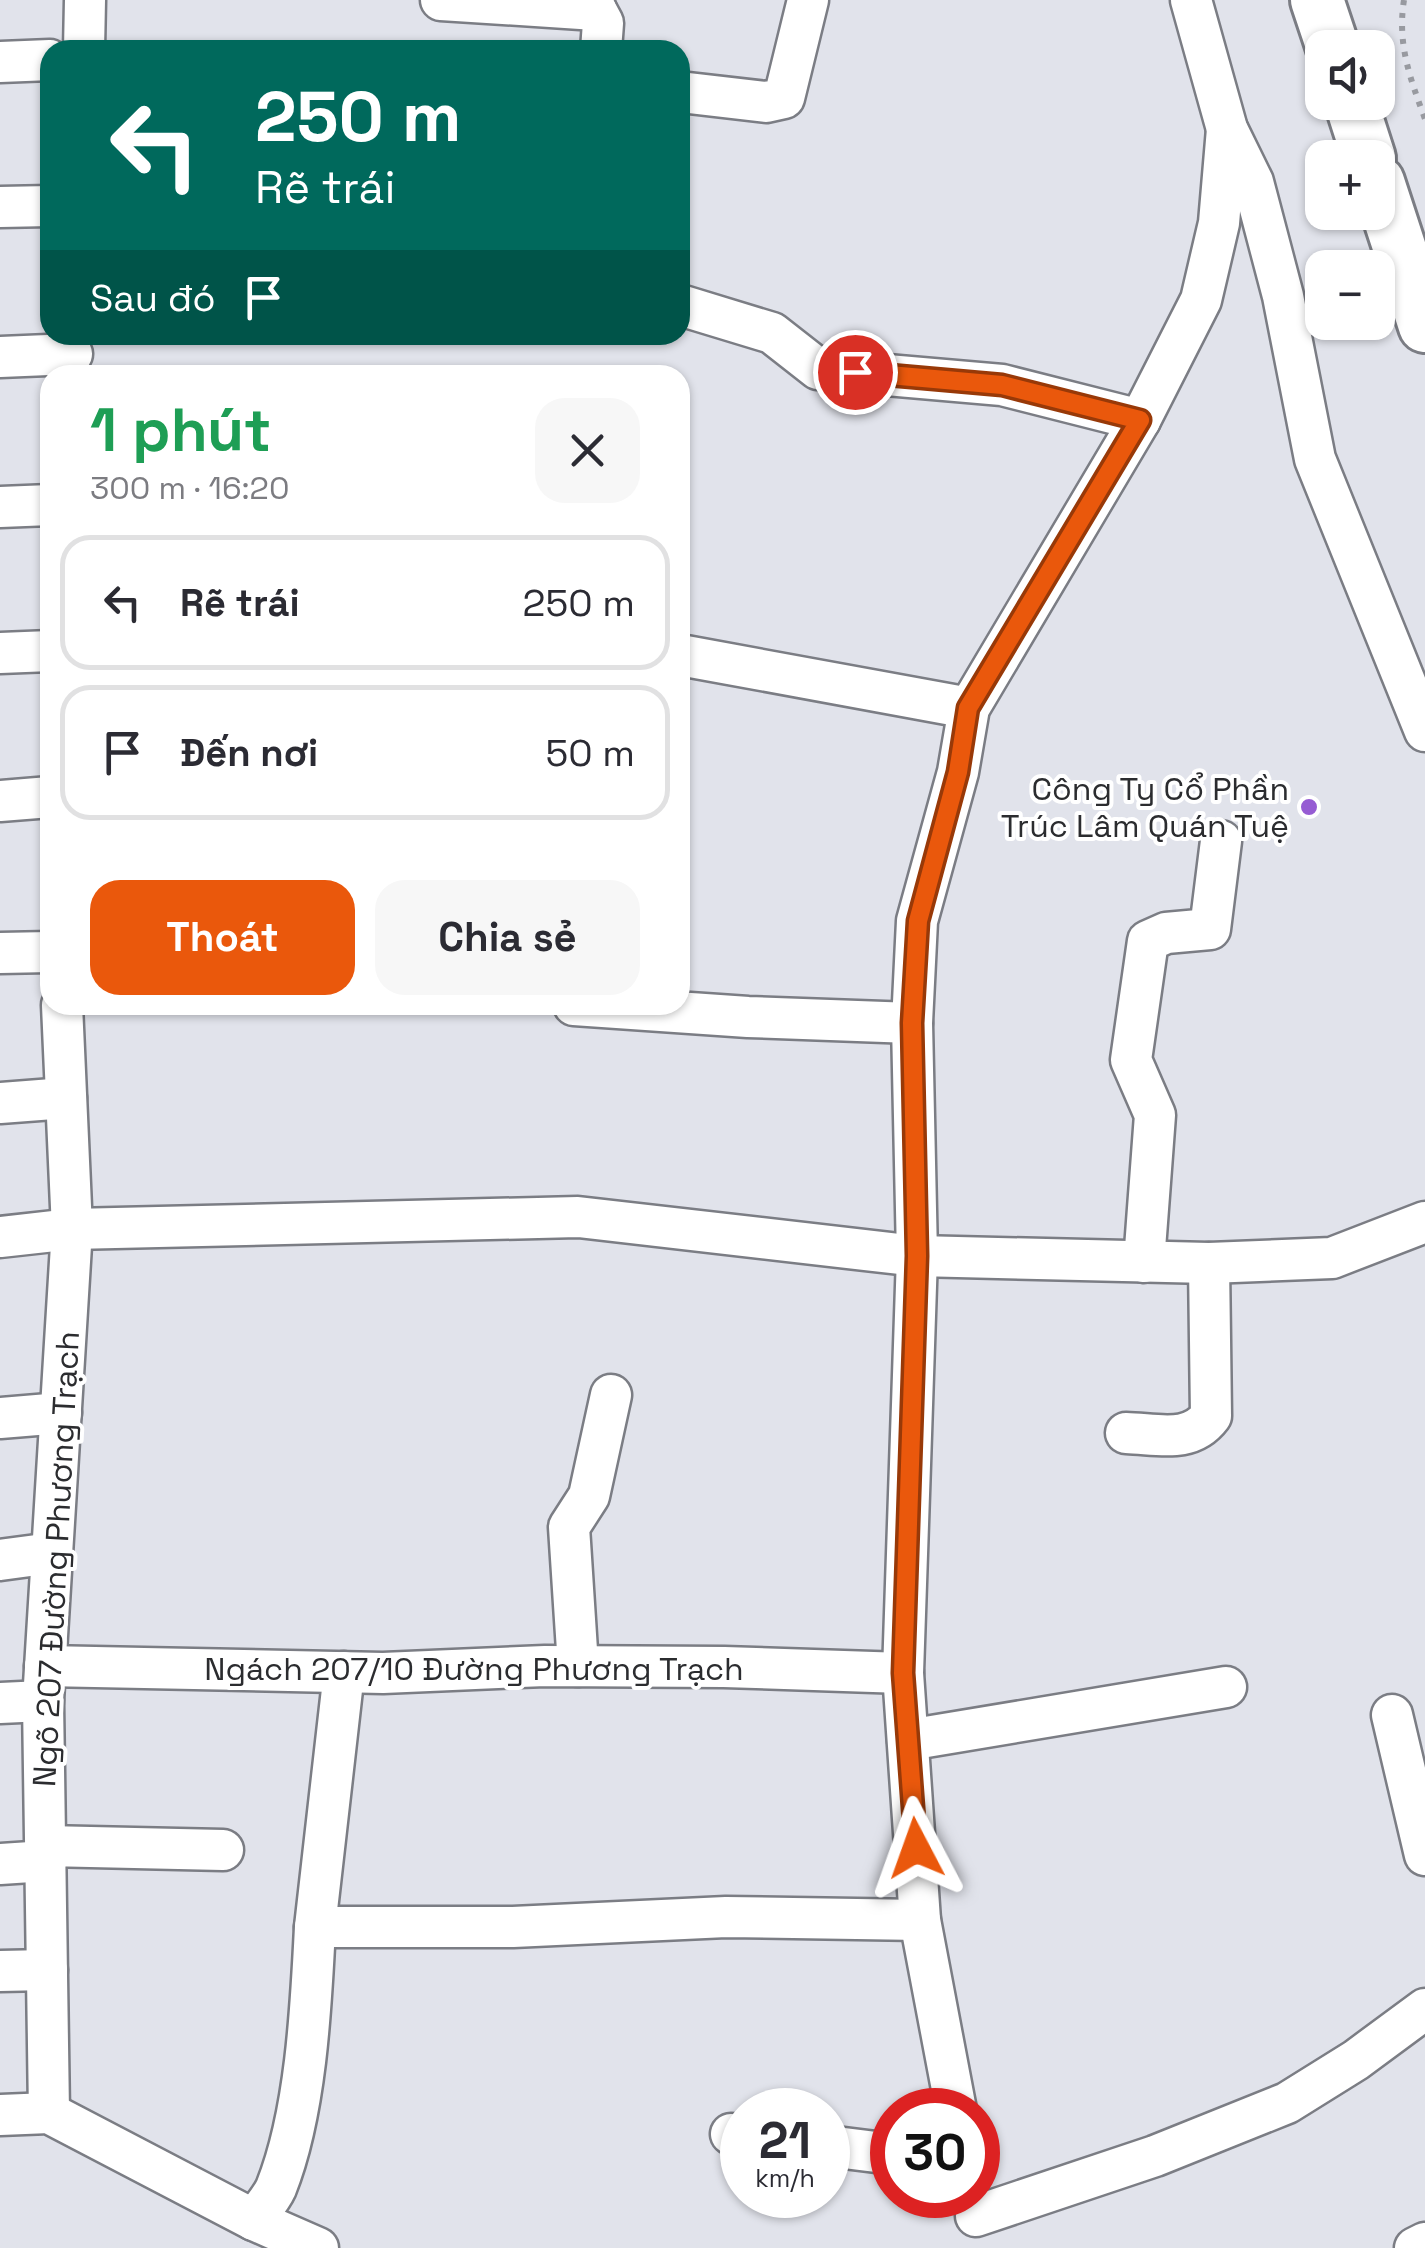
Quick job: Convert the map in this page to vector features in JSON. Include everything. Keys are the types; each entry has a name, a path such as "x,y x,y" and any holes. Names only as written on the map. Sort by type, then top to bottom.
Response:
{"main road":[{"path":"1317,0 1327,30"},
{"path":"1394,230 1425,326"}],"street":[{"path":"84,40 85,0"},
{"path":"441,0 598,5 602,40"},
{"path":"690,93 766,102 784,98 808,0"},
{"path":"1192,0 1227,129 1253,182 1284,296 1316,459 1425,731"},
{"path":"0,62 40,60"},
{"path":"952,2088 920,1920 903,1673 917,1256 912,1023 918,921 958,772 968,708 1140,420 1201,300 1219,223 1227,129"},
{"path":"0,208 40,206"},
{"path":"690,307 772,333 818,369 1002,385 1140,420"},
{"path":"0,357 72,355"},
{"path":"0,507 40,505"},
{"path":"0,653 40,651"},
{"path":"690,657 968,708"},
{"path":"0,801 40,798"},
{"path":"1144,1262 1155,1116 1131,1060 1148,942 1166,932 1210,929 1222,841"},
{"path":"0,953 40,952"},
{"path":"690,1014 912,1023"},
{"name":"Ngõ 207 Đường Phương Trạch","path":"49,2112 44,1684 72,1229 62,1015"},
{"path":"0,1103 66,1098"},
{"path":"0,1237 72,1229 578,1216 917,1256 1209,1263 1332,1258 1425,1222"},
{"path":"1126,1433 1186,1435 1202,1429 1212,1416 1209,1263"},
{"path":"578,1666 569,1526 590,1496 611,1395"},
{"path":"0,1418 61,1413"},
{"path":"0,1560 52,1553"},
{"name":"Ngách 207/10 Đường Phương Trạch","path":"0,1703 44,1684 344,1672 578,1666 903,1673"},
{"path":"254,2220 275,2190 296,2113 310,2023 316,1927 344,1672"},
{"path":"908,1740 1226,1687"},
{"path":"1392,1715 1425,1855"},
{"path":"0,1864 46,1854 223,1850"},
{"path":"316,1927 514,1927 726,1917 920,1920"},
{"path":"0,1972 47,1970"},
{"path":"977,2220 1287,2103 1425,2010"},
{"path":"0,2115 49,2112 254,2220 318,2248"},
{"path":"1415,2248 1425,2243"}],"path":[{"path":"1404,0 1399,30 1425,119"}],"place":[{"name":"Công Ty Cổ Phần Trúc Lâm Quán Tuệ","path":"1309,807"}],"route":[{"path":"855,372 1002,385 1140,420 968,708 958,772 918,921 912,1023 917,1256 903,1673 916,1848"}]}
